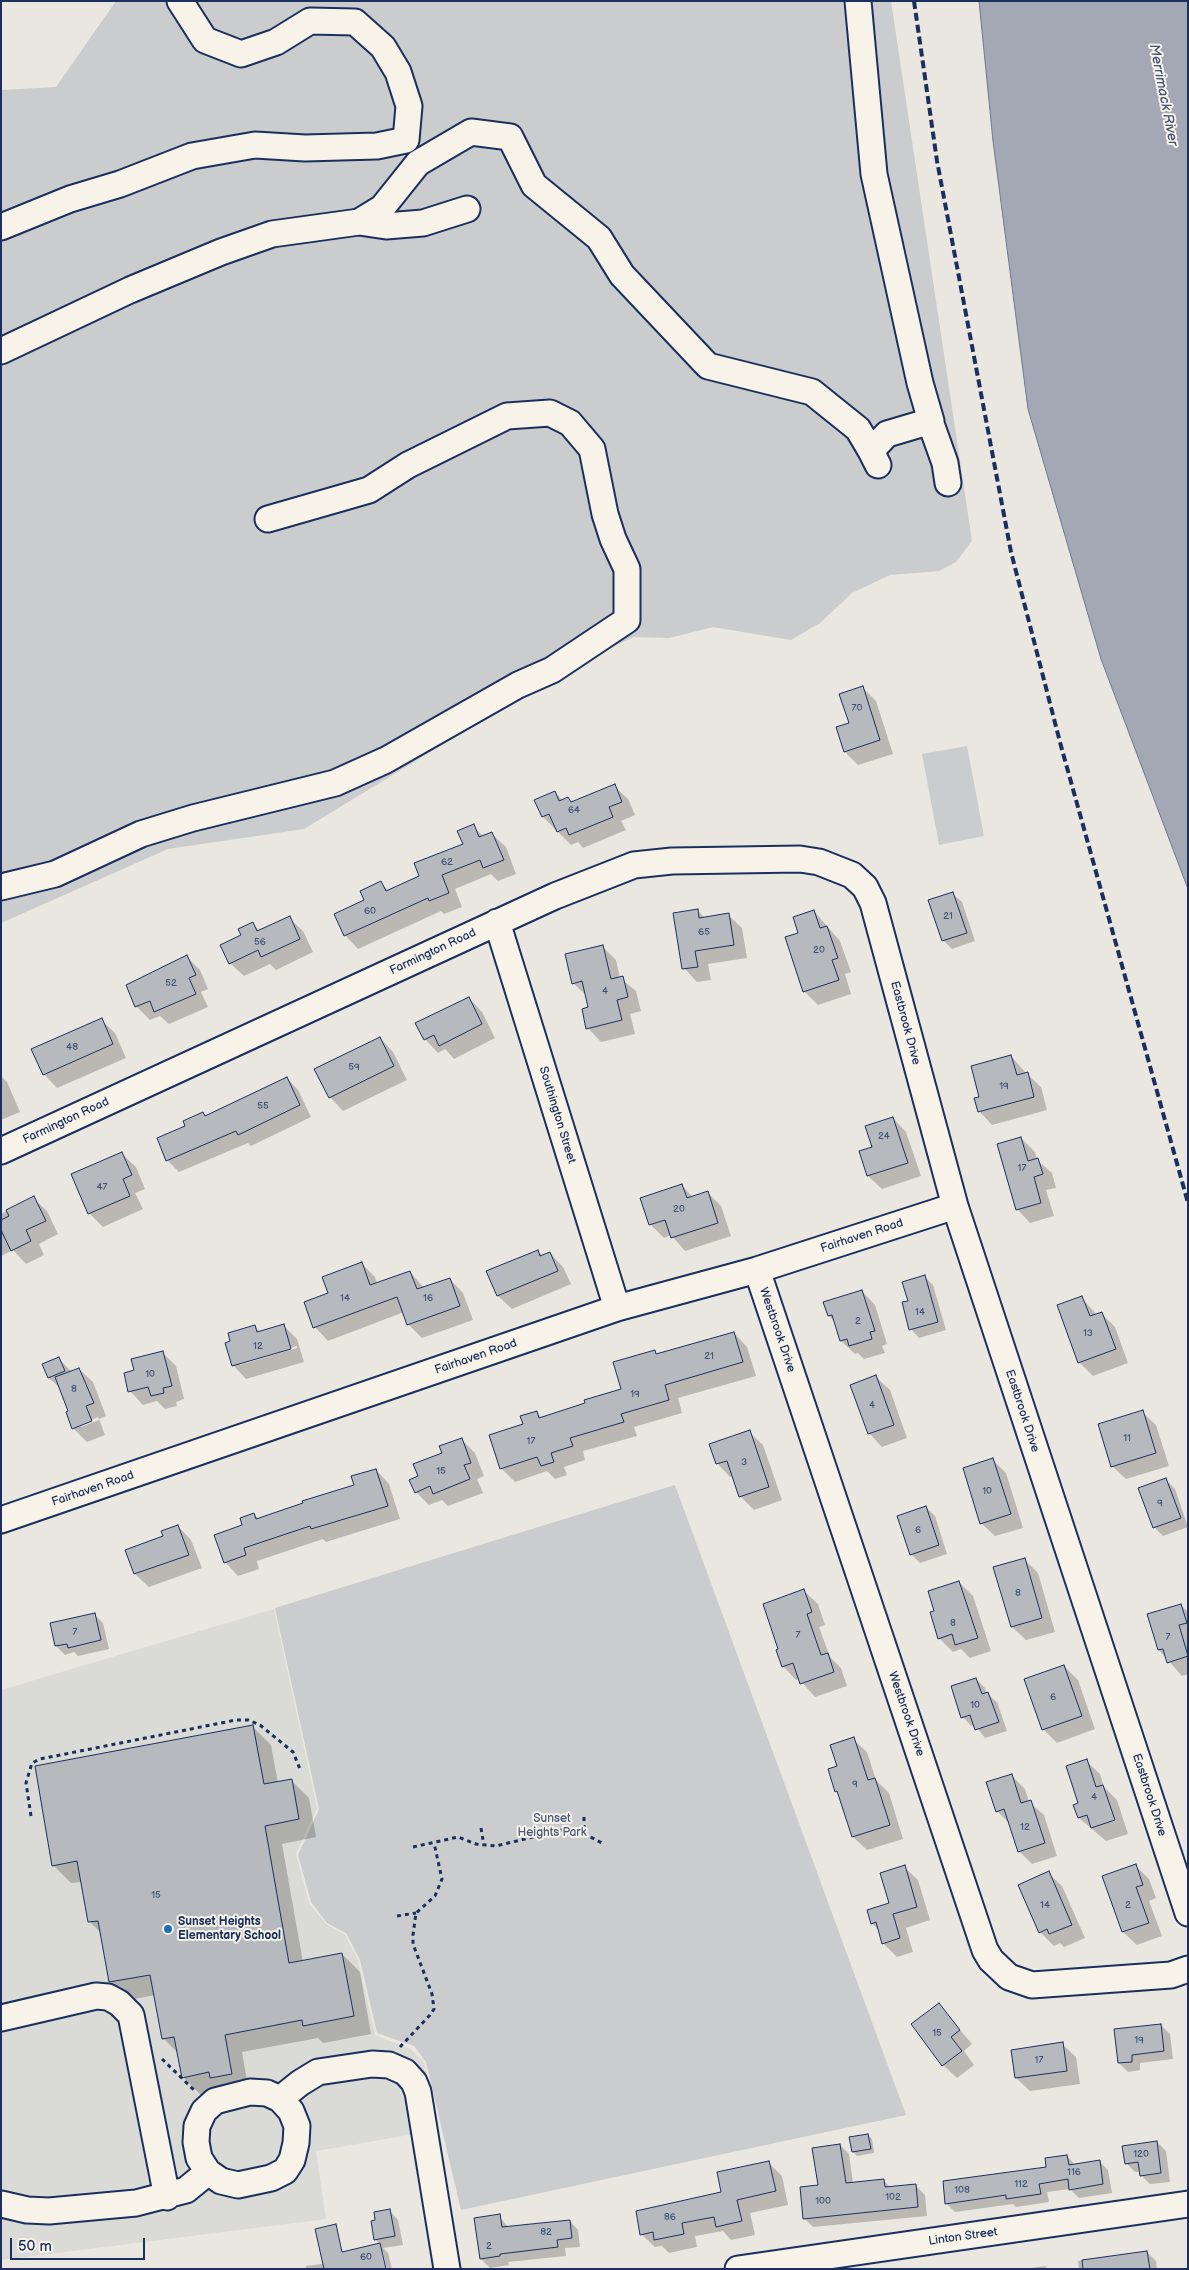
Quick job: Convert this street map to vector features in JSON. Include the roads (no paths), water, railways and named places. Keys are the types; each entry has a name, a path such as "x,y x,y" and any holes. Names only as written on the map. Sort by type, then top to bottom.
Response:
{"street":[{"path":"1,227 70,199 120,184 192,156 255,145 305,148 377,146 406,140 410,106 398,72 383,47 355,22 310,21 276,42 241,54 206,40 180,1"},
{"path":"858,1 874,174 886,234 930,421 945,463 948,483"},
{"path":"359,222 382,208 418,163 471,132 510,137 534,185 599,238 622,275 708,366 812,392 858,429 874,458 887,434 930,421"},
{"path":"1,351 130,290 221,252 272,234 359,222 386,226 423,222 467,209"},
{"path":"1,887 55,874 158,828 335,783 386,760 518,685 552,670 627,620 627,570 612,540 592,448 570,423 550,413 507,416 408,465 369,490 268,519"},
{"name":"Farmington Road","path":"1,1151 497,922 564,892 634,865 652,862 800,859 819,862 852,875 865,887 873,903"},
{"name":"Eastbrook Drive","path":"873,903 955,1206 1188,1913"},
{"name":"Southington Street","path":"497,922 617,1308"},
{"name":"Fairhaven Road","path":"1,1520 617,1308 757,1270 955,1206"},
{"name":"Westbrook Drive","path":"757,1270 982,1940 991,1960 1008,1977 1032,1985 1171,1975 1188,1969"},
{"path":"1,2018 96,1996 108,1997 119,2003 131,2016 166,2197"},
{"path":"280,2099 318,2072 372,2064 389,2065 405,2072 414,2082 418,2092 447,2269"},
{"path":"250,2092 267,2094 280,2099 291,2111 297,2126 292,2160 285,2171 271,2178 238,2185 221,2181 208,2172 199,2158 196,2142 197,2126 204,2111 215,2101 250,2092"},
{"path":"1,2204 27,2210 49,2211 136,2203 166,2197 186,2190 208,2172"},
{"name":"Linton Street","path":"738,2269 1188,2204"}],"water":[{"name":"Merrimack River","path":"979,1 1188,1 1188,889 1101,659 1028,409 993,141"}],"railway":[{"path":"914,1 937,161 1011,552 1061,746 1188,1203"}],"place":[{"name":"Sunset Heights Elementary School","path":"168,1929"}],"park label":[{"name":"Sunset Heights Park","path":"552,1826"}]}
